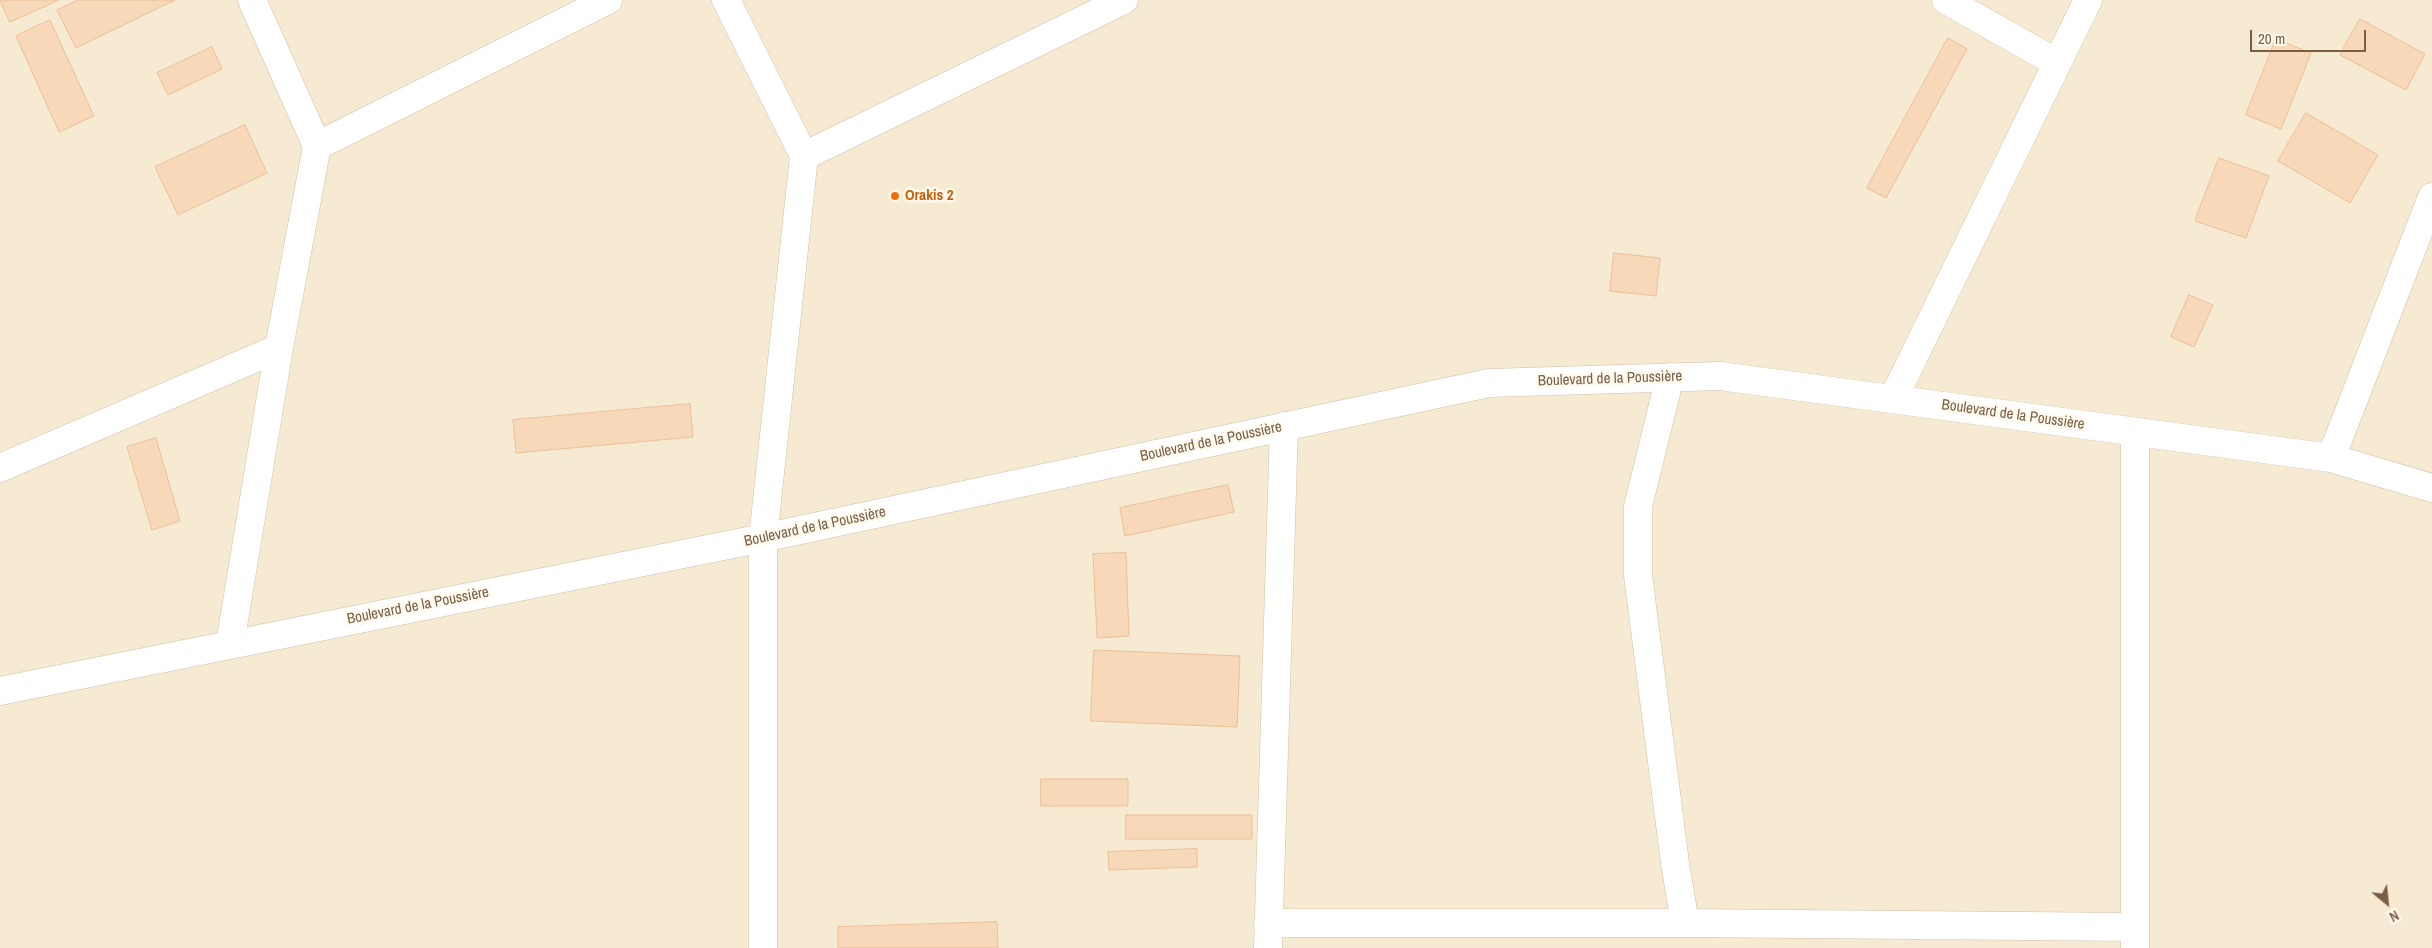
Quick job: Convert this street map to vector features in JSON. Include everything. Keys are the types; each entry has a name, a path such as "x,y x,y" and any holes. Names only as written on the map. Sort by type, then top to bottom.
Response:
{"street":[{"path":"230,644 278,348 317,146 252,0"},
{"path":"317,146 608,0"},
{"path":"726,0 804,156 763,538 763,948"},
{"path":"804,156 1124,0"},
{"path":"1946,0 2057,63"},
{"path":"1893,399 2088,0"},
{"path":"2331,458 2432,197"},
{"path":"0,468 278,348"},
{"name":"Boulevard de la Poussière","path":"0,691 763,538 1489,383 1720,376 2331,458 2432,488"},
{"path":"1670,377 1638,506 1638,575 1685,923"},
{"path":"1284,426 1268,936 1685,923 2135,937 2135,432"}],"shaded area":[{"path":"0,0 2432,0 2432,948 0,948"}],"building":[{"path":"0,0 59,0 10,22"},
{"path":"79,0 175,0 76,48 57,10"},
{"path":"2360,19 2425,54 2406,90 2340,55"},
{"path":"50,20 94,116 59,132 16,36"},
{"path":"1948,38 1967,49 1886,198 1867,188"},
{"path":"2276,39 2311,53 2281,129 2246,115"},
{"path":"212,47 222,69 168,95 157,73"},
{"path":"2306,113 2378,155 2350,203 2278,161"},
{"path":"245,125 267,173 178,215 155,167"},
{"path":"2219,158 2269,176 2246,238 2195,221"},
{"path":"1614,253 1660,258 1656,296 1610,291"},
{"path":"2189,295 2213,305 2194,347 2171,337"},
{"path":"690,404 693,437 516,453 513,420"},
{"path":"156,438 180,521 152,530 127,447"},
{"path":"1228,485 1234,512 1125,536 1120,508"},
{"path":"1126,553 1129,636 1097,638 1093,554"},
{"path":"1094,650 1240,656 1237,727 1091,721"},
{"path":"1041,779 1128,779 1128,806 1041,806"},
{"path":"1126,815 1252,815 1252,839 1126,839"},
{"path":"1197,849 1197,867 1109,870 1108,852"},
{"path":"997,922 998,948 838,948 838,927"}],"place":[{"name":"Orakis 2","path":"895,196"}]}
